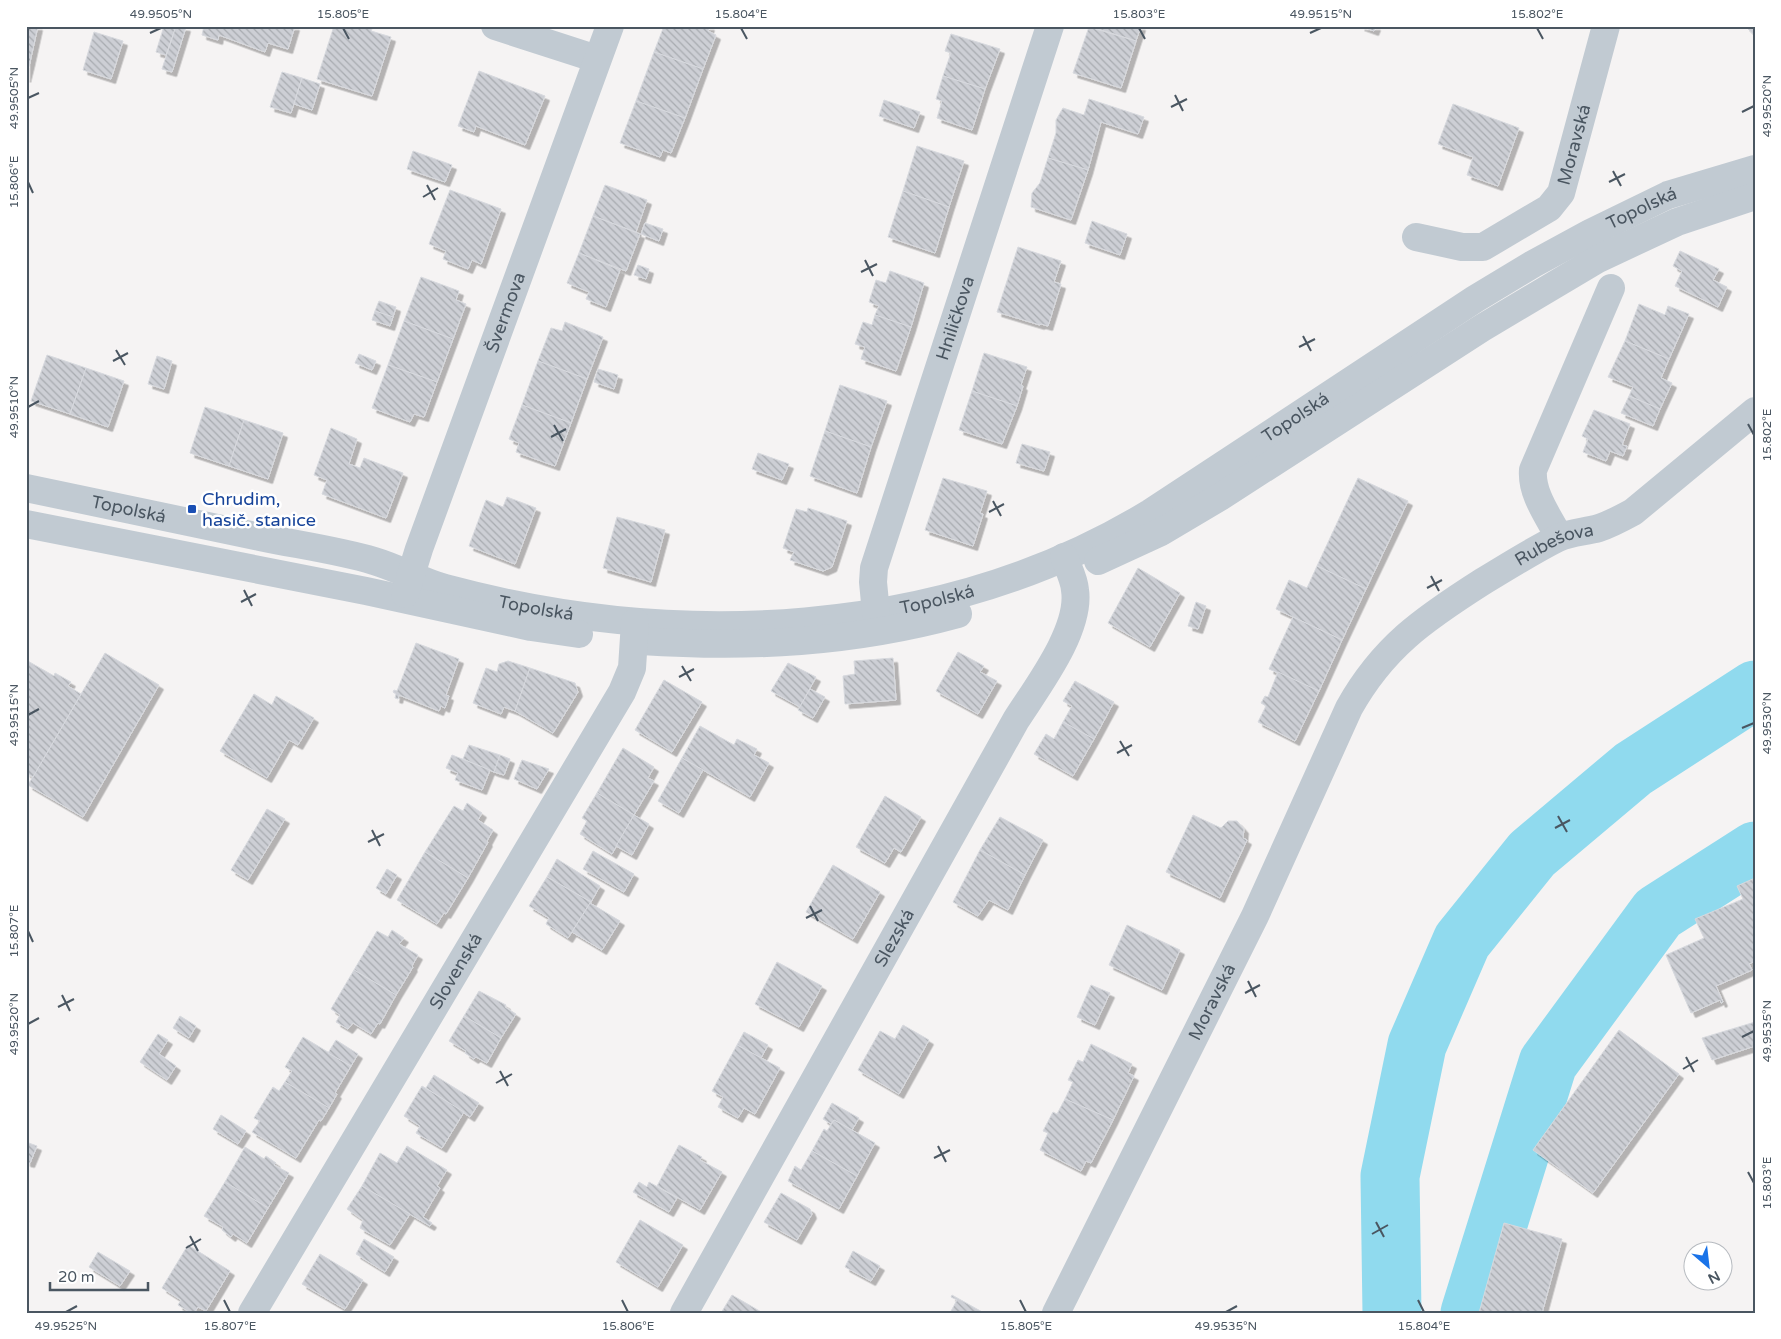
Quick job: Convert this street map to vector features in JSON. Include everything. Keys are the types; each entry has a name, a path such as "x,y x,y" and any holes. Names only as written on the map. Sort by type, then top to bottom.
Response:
{"street":[{"path":"495,26 597,60"},
{"name":"Švermova","path":"407,588 610,26"},
{"name":"Hniličkova","path":"876,613 873,582 874,568 1050,26"},
{"name":"Moravská","path":"1416,237 1462,247 1483,247 1549,208 1556,201 1561,193 1606,26"},
{"name":"Topolská","path":"634,632 833,619 876,613 946,598 1011,577 1067,565 1115,533 1150,513 1475,299 1533,264 1590,233 1668,195 1755,169"},
{"name":"Topolská","path":"26,524 407,588 447,588 582,617 684,644 776,643 879,633 963,612 1067,565 1161,532 1249,480 1482,328 1598,259 1676,222 1755,196"},
{"path":"1559,537 1534,489 1532,480 1533,470 1610,288"},
{"name":"Rubešova","path":"1360,688 1378,663 1400,640 1425,620 1499,572 1559,537 1598,528 1633,512 1755,411"},
{"name":"Topolská","path":"26,488 374,561 407,588"},
{"name":"Slezská","path":"684,1313 1016,720 1059,652 1075,608 1075,589 1067,565"},
{"name":"Slovenská","path":"252,1313 622,692 632,668 634,632"},
{"name":"Moravská","path":"1056,1313 1255,916 1349,708 1360,688"}],"building":[{"path":"26,26 38,26 30,62 26,62"},
{"path":"164,26 176,26 166,55 156,52"},
{"path":"176,26 186,27 172,72 162,69"},
{"path":"204,26 295,26 288,49 268,43 265,52 219,35 218,40 202,35"},
{"path":"334,26 364,26 372,29 371,31 391,37 372,96 317,79"},
{"path":"664,26 710,26 708,31 716,35 703,69 654,52"},
{"path":"1089,26 1141,26 1136,41"},
{"path":"1360,26 1376,26 1374,31"},
{"path":"1745,26 1755,26 1755,36"},
{"path":"1089,27 1136,41 1121,88 1073,73"},
{"path":"94,32 123,41 111,79 83,70"},
{"path":"951,34 1000,49 985,89 943,76 951,53 945,51"},
{"path":"654,52 703,69 685,118 636,101"},
{"path":"26,62 30,62 26,78"},
{"path":"479,71 545,96 525,145 476,126 474,132 458,126"},
{"path":"282,72 302,78 291,113 270,107"},
{"path":"943,76 985,89 972,130 937,118 942,101 936,99"},
{"path":"302,78 320,84 312,110 294,104"},
{"path":"1089,99 1144,117 1138,134 1101,122 1088,170 1048,158 1056,133 1056,120 1063,108 1084,115"},
{"path":"884,100 920,112 914,128 879,116"},
{"path":"636,101 685,118 671,153 663,150 660,157 620,143"},
{"path":"1453,104 1519,128 1498,186 1467,175 1473,157 1438,144"},
{"path":"917,146 964,161 949,207 903,191"},
{"path":"413,151 452,165 445,182 407,169"},
{"path":"1048,158 1088,170 1071,220 1031,207 1032,193 1040,183"},
{"path":"605,185 647,200 636,232 593,216"},
{"path":"450,190 501,209 481,264 472,260 468,269 443,259 446,251 429,244"},
{"path":"903,191 949,207 935,253 888,237"},
{"path":"593,216 640,234 626,271 579,253"},
{"path":"1092,221 1127,234 1120,255 1085,243"},
{"path":"645,223 663,229 659,241 641,234"},
{"path":"1018,247 1061,261 1054,282 1061,284 1048,326 997,312"},
{"path":"1680,251 1719,269 1713,280 1727,287 1718,307 1675,286 1682,271 1673,266"},
{"path":"579,253 620,270 606,307 586,299 589,292 567,283"},
{"path":"638,265 649,269 646,279 634,275"},
{"path":"890,271 924,283 911,327 875,315 879,306 869,302 876,280 886,283"},
{"path":"421,277 459,291 456,300 466,304 453,339 404,321"},
{"path":"379,301 396,307 393,317 375,311"},
{"path":"1639,304 1665,315 1668,306 1689,314 1669,359 1625,341"},
{"path":"375,311 393,317 390,326 372,320"},
{"path":"875,315 911,327 896,371 861,359 865,347 855,344 863,322 872,325"},
{"path":"404,321 453,339 437,382 388,365"},
{"path":"565,322 603,337 587,379 538,361 551,328 562,331"},
{"path":"1625,341 1669,359 1661,378 1672,383 1660,409 1629,396 1633,387 1608,377"},
{"path":"984,353 1027,367 1017,406 972,391"},
{"path":"359,354 376,361 372,370 355,363"},
{"path":"47,355 86,368 70,414 31,401"},
{"path":"157,356 172,361 164,389 148,384"},
{"path":"538,361 587,379 571,423 522,405"},
{"path":"388,365 437,382 424,417 414,414 410,422 372,408"},
{"path":"86,368 124,381 108,427 70,414"},
{"path":"598,369 618,375 614,389 594,382"},
{"path":"840,385 887,401 871,447 825,431"},
{"path":"972,391 1017,406 1002,444 959,430"},
{"path":"1629,396 1660,409 1653,426 1621,413"},
{"path":"522,405 571,423 555,466 516,452 519,443 509,439"},
{"path":"205,407 244,420 229,466 190,453"},
{"path":"1594,410 1630,424 1622,445 1627,446 1623,456 1610,451 1606,461 1583,452 1588,439 1582,436"},
{"path":"244,420 283,433 268,479 229,466"},
{"path":"331,428 357,439 349,464 360,468 364,458 403,473 386,518 322,494 327,480 314,475"},
{"path":"825,431 871,447 857,493 810,476"},
{"path":"1022,444 1050,452 1044,471 1016,463"},
{"path":"758,453 789,464 782,480 752,469"},
{"path":"943,478 987,491 980,513 983,514 973,546 925,530"},
{"path":"1358,478 1408,501 1366,589 1317,566"},
{"path":"507,497 536,508 515,564 469,546 486,500 503,507"},
{"path":"808,508 847,521 832,567 823,571 790,560 794,552 783,548 796,509 807,512"},
{"path":"617,517 665,530 651,582 603,568"},
{"path":"1317,566 1366,589 1342,640 1276,609 1289,580 1307,588"},
{"path":"1138,568 1180,593 1150,647 1108,623"},
{"path":"1196,602 1206,606 1198,629 1188,626"},
{"path":"1293,617 1342,640 1319,691 1269,669"},
{"path":"416,643 459,659 446,695 449,696 445,708 441,706 439,711 399,695 398,699 395,698 396,694 393,692 394,690 397,691"},
{"path":"958,652 984,666 980,672 997,681 978,714 936,691"},
{"path":"105,653 159,685 83,817 28,785"},
{"path":"893,658 896,700 845,704 843,676 855,674 854,661"},
{"path":"26,660 54,676 55,673 71,682 68,686 81,694 33,777 26,773"},
{"path":"508,661 530,668 515,711 504,707 501,714 473,703 486,668 497,672 499,664"},
{"path":"788,663 816,677 800,707 771,691"},
{"path":"530,668 575,683 578,692 553,733 515,711"},
{"path":"1278,672 1319,691 1295,741 1258,722 1266,706 1261,703 1265,696 1268,697"},
{"path":"664,680 702,702 672,752 635,730"},
{"path":"1075,681 1114,702 1094,739 1063,722 1072,706 1063,701"},
{"path":"810,689 825,697 813,718 798,710"},
{"path":"254,694 272,705 276,696 314,718 298,745 289,740 267,778 220,751"},
{"path":"1063,722 1094,739 1073,776 1034,754 1046,734 1054,739"},
{"path":"700,726 734,745 737,739 757,749 754,755 769,763 750,797 682,758"},
{"path":"469,745 500,755 494,772 463,759"},
{"path":"623,748 654,767 648,778 654,781 634,815 597,793"},
{"path":"452,755 490,770 482,790 455,780 458,773 446,768"},
{"path":"500,755 510,759 504,775 494,772"},
{"path":"682,758 703,770 679,813 658,801"},
{"path":"522,760 549,769 537,789 514,779"},
{"path":"597,793 634,815 612,854 580,834 587,821 582,818"},
{"path":"885,796 921,817 901,852 894,848 885,863 856,847"},
{"path":"467,803 482,813 478,820 493,830 468,878 425,852 454,806 463,811"},
{"path":"267,809 285,819 248,880 231,870"},
{"path":"634,815 649,824 632,855 616,846"},
{"path":"1193,815 1221,828 1228,821 1237,821 1244,829 1243,838 1247,840 1220,898 1166,872"},
{"path":"1000,817 1043,840 1025,875 980,850"},
{"path":"980,850 1025,875 1008,910 989,900 978,916 953,902"},
{"path":"593,851 634,874 624,892 583,869"},
{"path":"425,852 468,878 446,914 444,913 437,924 397,900"},
{"path":"557,859 600,886 591,902 547,877"},
{"path":"833,865 880,892 853,939 806,912"},
{"path":"387,869 397,875 386,894 376,888"},
{"path":"547,877 591,902 568,938 546,924 549,918 529,906"},
{"path":"1755,878 1755,961 1749,964 1752,970 1716,986 1723,1002 1721,1003 1720,1000 1691,1013 1666,955 1704,938 1695,919 1743,899 1737,886"},
{"path":"590,903 620,921 602,950 572,932"},
{"path":"1127,925 1180,950 1162,990 1109,965"},
{"path":"392,930 404,938 399,944 418,955 396,995 354,970 377,931 388,937"},
{"path":"777,962 822,986 799,1027 755,1004"},
{"path":"354,970 396,995 380,1024 378,1023 371,1034 353,1023 348,1029 336,1022 340,1015 331,1009"},
{"path":"1091,985 1110,993 1095,1025 1077,1017"},
{"path":"479,991 506,1005 505,1007 516,1014 501,1038 464,1016"},
{"path":"180,1016 196,1026 189,1038 173,1028"},
{"path":"464,1016 501,1038 487,1063 476,1057 474,1059 465,1053 466,1051 449,1041"},
{"path":"1755,1022 1755,1046 1712,1060 1702,1038"},
{"path":"903,1025 929,1040 899,1094 858,1070 880,1031 895,1039"},
{"path":"1619,1030 1679,1074 1593,1193 1533,1150"},
{"path":"744,1032 768,1045 761,1058 737,1045"},
{"path":"158,1034 168,1040 159,1054 176,1066 167,1080 140,1062"},
{"path":"303,1037 351,1066 335,1093 337,1094 329,1108 285,1082 292,1071 285,1067"},
{"path":"336,1040 358,1054 351,1066 328,1053"},
{"path":"1091,1044 1132,1064 1128,1073 1134,1076 1113,1120 1065,1099 1073,1082 1068,1080 1078,1060 1083,1062"},
{"path":"737,1045 780,1068 755,1114 744,1108 738,1118 718,1107 723,1097 712,1091"},
{"path":"434,1075 479,1103 470,1117 426,1088"},
{"path":"285,1082 329,1108 321,1121 319,1120 296,1158 252,1132 260,1121 254,1118 273,1087 279,1091"},
{"path":"422,1086 464,1112 442,1148 416,1133 420,1126 404,1116"},
{"path":"1065,1099 1113,1120 1091,1163 1086,1161 1081,1171 1040,1150 1048,1133 1043,1131 1053,1112 1057,1114"},
{"path":"832,1103 859,1118 852,1130 834,1120 831,1124 823,1119"},
{"path":"221,1115 246,1131 238,1144 213,1129"},
{"path":"834,1120 875,1143 857,1176 812,1151 824,1129 827,1131"},
{"path":"26,1142 37,1146 30,1163 26,1162"},
{"path":"679,1145 702,1157 700,1160 722,1172 700,1210 657,1186"},
{"path":"407,1146 447,1170 437,1186 440,1188 423,1217 432,1223 430,1226 362,1186 380,1153 397,1163"},
{"path":"245,1147 264,1159 266,1156 276,1163 274,1165 289,1173 268,1208 225,1182"},
{"path":"812,1151 857,1176 839,1209 788,1181 795,1166 801,1170"},
{"path":"225,1182 268,1208 247,1243 233,1234 231,1237 222,1230 223,1227 204,1216"},
{"path":"639,1182 647,1187 649,1182 677,1198 669,1212 633,1192"},
{"path":"362,1186 410,1214 390,1245 360,1228 363,1220 347,1209"},
{"path":"781,1193 810,1209 812,1214 797,1240 764,1222"},
{"path":"640,1220 683,1245 658,1287 616,1262"},
{"path":"1504,1223 1562,1239 1542,1313 1479,1313"},
{"path":"364,1239 394,1257 385,1272 356,1254"},
{"path":"188,1245 230,1271 206,1311 198,1307 194,1313 191,1313 178,1305 181,1300 162,1288"},
{"path":"853,1251 880,1266 871,1281 845,1267"},
{"path":"98,1252 130,1271 120,1286 89,1267"},
{"path":"320,1254 363,1280 345,1309 302,1284"},
{"path":"732,1295 763,1313 721,1313"},
{"path":"952,1295 984,1313 950,1313 957,1300 951,1297"}],"waterway":[{"path":"1392,1313 1390,1176 1417,1045 1462,941 1532,854 1633,769 1755,690"},
{"path":"1470,1313 1548,1063 1658,913 1755,851"}],"place":[{"name":"Chrudim, hasič. stanice","path":"192,509"}]}
